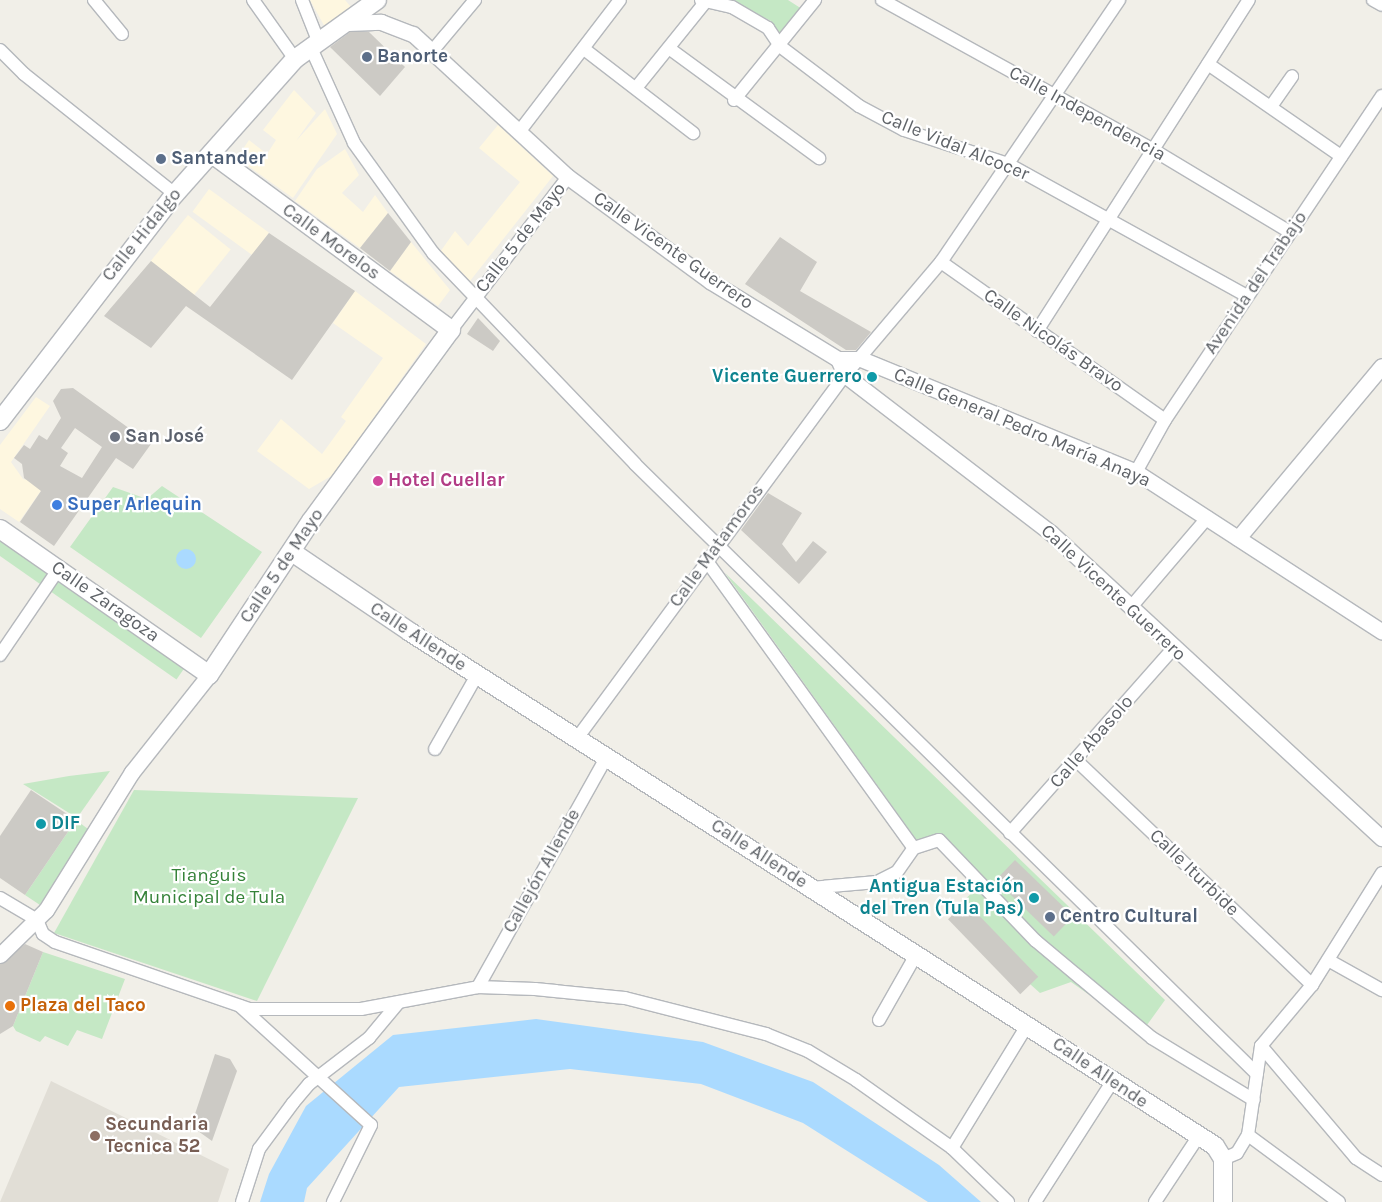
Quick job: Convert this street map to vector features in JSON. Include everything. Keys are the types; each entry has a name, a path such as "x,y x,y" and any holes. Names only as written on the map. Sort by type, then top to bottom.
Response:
{"main road":[{"name":"Calle Hidalgo","path":"0,421 175,194 295,59 348,24 377,0"},
{"name":"Calle Morelos","path":"212,154 450,330"},
{"name":"Calle 5 de Mayo","path":"209,675 292,552 450,330"},
{"name":"Calle Zaragoza","path":"0,529 209,675"},
{"name":"Calle Allende","path":"292,552 477,675 578,737 810,888 1028,1024 1112,1082 1215,1146 1223,1159"},
{"path":"1223,1159 1223,1202"}],"street":[{"path":"94,0 122,34"},
{"path":"253,0 295,59"},
{"path":"302,0 315,45 354,143 433,254 474,298 1010,833 1257,1074"},
{"path":"434,49 475,0"},
{"path":"519,132 620,0"},
{"path":"734,100 781,47 815,0"},
{"name":"Calle Independencia","path":"882,0 1155,151 1290,232"},
{"name":"Calle Matamoros","path":"578,737 706,560 845,375 941,262 1053,94 1119,0"},
{"path":"1037,331 1155,151 1249,0"},
{"path":"1373,0 1382,6"},
{"path":"636,88 670,49 704,1"},
{"name":"Calle Vidal Alcocer","path":"704,1 732,7 768,28 781,47 859,106 904,130 1008,164 1110,217 1248,296"},
{"name":"Calle Vicente Guerrero","path":"348,24 381,22 413,34 434,49 568,177 710,281 838,359 845,375 1051,533 1173,649 1382,838"},
{"path":"584,49 693,133"},
{"path":"670,49 734,100 820,158"},
{"path":"0,50 24,74 175,194"},
{"path":"1208,64 1272,105 1341,156"},
{"path":"1272,105 1292,76"},
{"name":"Avenida del Trabajo","path":"1136,472 1165,420 1382,96"},
{"name":"Calle 5 de Mayo","path":"450,330 568,177"},
{"name":"Calle Nicolás Bravo","path":"941,262 1165,420"},
{"path":"838,359 860,359"},
{"name":"Calle General Pedro María Anaya","path":"860,359 1136,472 1382,632"},
{"path":"1238,538 1380,372"},
{"path":"1131,608 1208,518"},
{"path":"706,560 914,848"},
{"path":"0,655 58,570"},
{"name":"Calle Abasolo","path":"1010,833 1077,762 1173,649"},
{"name":"Calle 5 de Mayo","path":"0,955 36,920 132,772 209,675"},
{"path":"435,749 477,675"},
{"name":"Callejón Allende","path":"478,986 607,756"},
{"name":"Calle Iturbide","path":"1077,762 1312,985"},
{"path":"810,888 877,882 897,872 914,848 939,840 1036,941 1152,1038 1254,1100"},
{"path":"1223,1159 1237,1153 1248,1135 1261,1046 1312,985 1382,873"},
{"path":"0,898 36,920 42,934 55,942 239,1005 330,1010 399,1002 478,986 625,998 766,1034 808,1051 856,1080 952,1148 1008,1202"},
{"path":"879,1020 917,953"},
{"path":"1328,960 1382,990"},
{"path":"242,1202 259,1149 321,1080 369,1038 399,1002"},
{"path":"239,1005 372,1125 334,1202"},
{"path":"952,1148 1028,1024"},
{"path":"1261,1046 1356,1158 1382,1175"},
{"path":"1034,1202 1112,1082"},
{"path":"1248,1135 1339,1202"},
{"path":"1155,1202 1198,1136"}],"shaded area":[{"path":"310,0 345,0 351,7 326,29"},
{"path":"294,90 316,113 296,141 325,109 337,134 293,198 237,158 249,140 267,154 276,140 263,130"},
{"path":"498,125 553,176 470,281 440,252 455,231 468,246 520,182 479,148"},
{"path":"345,149 359,175 342,193 363,212 375,195 388,213 360,248 295,201 317,169"},
{"path":"209,189 269,232 252,255 193,212"},
{"path":"188,215 231,250 194,295 151,261"},
{"path":"411,242 450,290 438,306 390,271"},
{"path":"355,291 426,344 333,475 309,489 257,451 281,419 322,454 346,421 341,417 383,358 333,323"},
{"path":"36,397 50,406 11,462 23,479 45,485 19,522 0,509 0,445"},
{"name":"Secundaria Tecnica 52","path":"51,1081 229,1169 218,1202 0,1202"}],"green space":[{"path":"728,0 788,0 802,9 781,37 771,21"},
{"path":"162,486 262,552 201,638 70,547 113,487 147,499"},
{"path":"0,534 187,665 176,680 0,556"},
{"path":"725,573 1165,1000 1142,1032 1071,982 1040,993 951,913 983,882 939,836 918,842"},
{"path":"110,771 77,818 23,784 69,776"},
{"name":"Tianguis Municipal de Tula","path":"134,790 358,798 257,1001 54,933"},
{"path":"76,820 88,829 40,905 25,895"},
{"path":"43,952 125,979 102,1039 77,1030 68,1046 45,1036 40,1042 16,1031 13,1026"}],"water":[{"path":"186,549 193,552 196,559 193,566 186,569 179,566 176,559 179,552"},
{"path":"536,1019 703,1042 813,1082 939,1165 981,1202 928,1202 803,1123 701,1084 570,1069 399,1087 307,1188 304,1202 260,1202 269,1174 306,1106 393,1035"}],"building":[{"name":"Banorte","path":"350,32 369,32 405,67 380,96 330,47"},
{"path":"388,213 411,242 390,271 360,248"},
{"path":"269,233 355,291 292,380 186,306 151,348 104,316 151,261 210,307"},
{"path":"780,237 817,262 800,291 871,332 856,350 846,350 745,284"},
{"path":"478,318 500,341 493,351 467,334"},
{"name":"San José","path":"73,388 151,444 133,469 116,458 54,546 20,522 41,491 24,478 22,464 14,458 24,445 30,449 39,435 47,440 61,418 53,401 61,389","holes":["75,428 102,447 82,478 60,466 68,453 61,448"]},
{"path":"768,493 802,513 782,544 796,562 813,541 827,552 799,584 741,530"},
{"path":"31,790 76,820 25,895 0,878 0,836"},
{"name":"Antigua Estación del Tren (Tula Pas)","path":"1015,860 1073,916 1054,936 996,880"},
{"path":"966,902 1038,977 1020,994 948,919"},
{"name":"Plaza del Taco","path":"25,944 43,952 13,1026 0,1034 0,964"},
{"path":"215,1054 230,1059 237,1071 212,1141 191,1126"}],"place":[{"name":"Banorte","path":"367,57"},
{"name":"Santander","path":"161,159"},
{"name":"Vicente Guerrero","path":"872,377"},
{"name":"San José","path":"115,437"},
{"name":"Hotel Cuellar","path":"378,481"},
{"name":"Super Arlequin","path":"57,505"},
{"name":"DIF","path":"41,824"},
{"name":"Antigua Estación del Tren (Tula Pas)","path":"1034,898"},
{"name":"Centro Cultural","path":"1050,917"},
{"name":"Plaza del Taco","path":"10,1006"},
{"name":"Secundaria Tecnica 52","path":"95,1136"}]}
